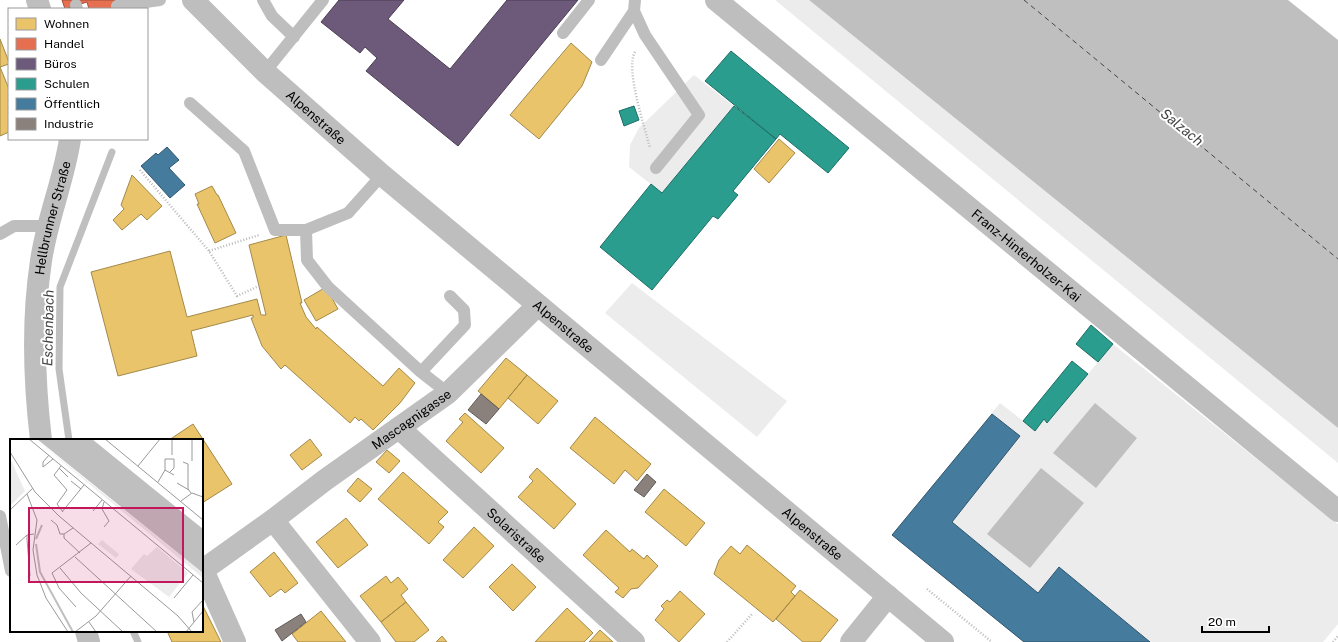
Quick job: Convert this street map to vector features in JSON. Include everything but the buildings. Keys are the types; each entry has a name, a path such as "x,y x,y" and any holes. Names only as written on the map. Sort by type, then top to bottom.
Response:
{"street":[{"name":"Alpenstraße","path":"193,0 265,72 382,175 943,642"},
{"name":"Franz-Hinterholzer-Kai","path":"716,0 1338,510"},
{"name":"Hellbrunner Straße","path":"41,439 35,368 36,327 41,260 70,140"},
{"name":"Mascagnigasse","path":"235,642 203,570 448,392 538,305"},
{"name":"Solaristraße","path":"399,428 634,642"},
{"path":"273,520 370,642"},
{"path":"852,642 888,596"},
{"path":"86,632 89,642"}],"lane":[{"path":"117,6 160,0"},
{"path":"263,0 272,16 294,37"},
{"path":"265,72 323,0"},
{"path":"563,32 589,0"},
{"path":"634,5 645,35 699,115 656,168"},
{"path":"601,60 634,5"},
{"path":"190,103 244,151 275,230 306,230 348,212 382,175"},
{"path":"0,234 14,226 48,226"},
{"path":"306,230 307,260 328,287 421,372 448,392"},
{"path":"421,372 466,325 464,310 450,296"},
{"path":"0,516 10,566"}],"path":[{"path":"645,35 632,57 633,80 656,168"},
{"path":"140,170 209,250 237,296 258,286"},
{"path":"209,250 275,230"},
{"path":"927,589 992,642"},
{"path":"728,642 752,614"},
{"path":"1333,642 1338,636"}],"shaded area":[{"path":"775,0 809,0 1338,428 1338,463"},
{"path":"694,75 734,106 662,193 629,167 630,145 639,128"},
{"path":"632,283 787,401 757,437 605,313"},
{"path":"1113,344 1338,524 1338,624 1323,642 1024,642 892,535 1000,403 1023,421 1072,361 1088,374"}],"water":[{"name":"Salzach","path":"809,0 1288,0 1338,40 1338,428"},
{"path":"1095,403 1137,438 1096,488 1053,453"},
{"path":"1041,468 1084,503 1030,568 987,534"}],"waterway":[{"name":"Eschenbach","path":"69,439 59,369 60,287 112,152"},
{"name":"Eschenbach","path":"133,632 138,642"}],"ferry route":[{"path":"1024,0 1338,259"}]}
